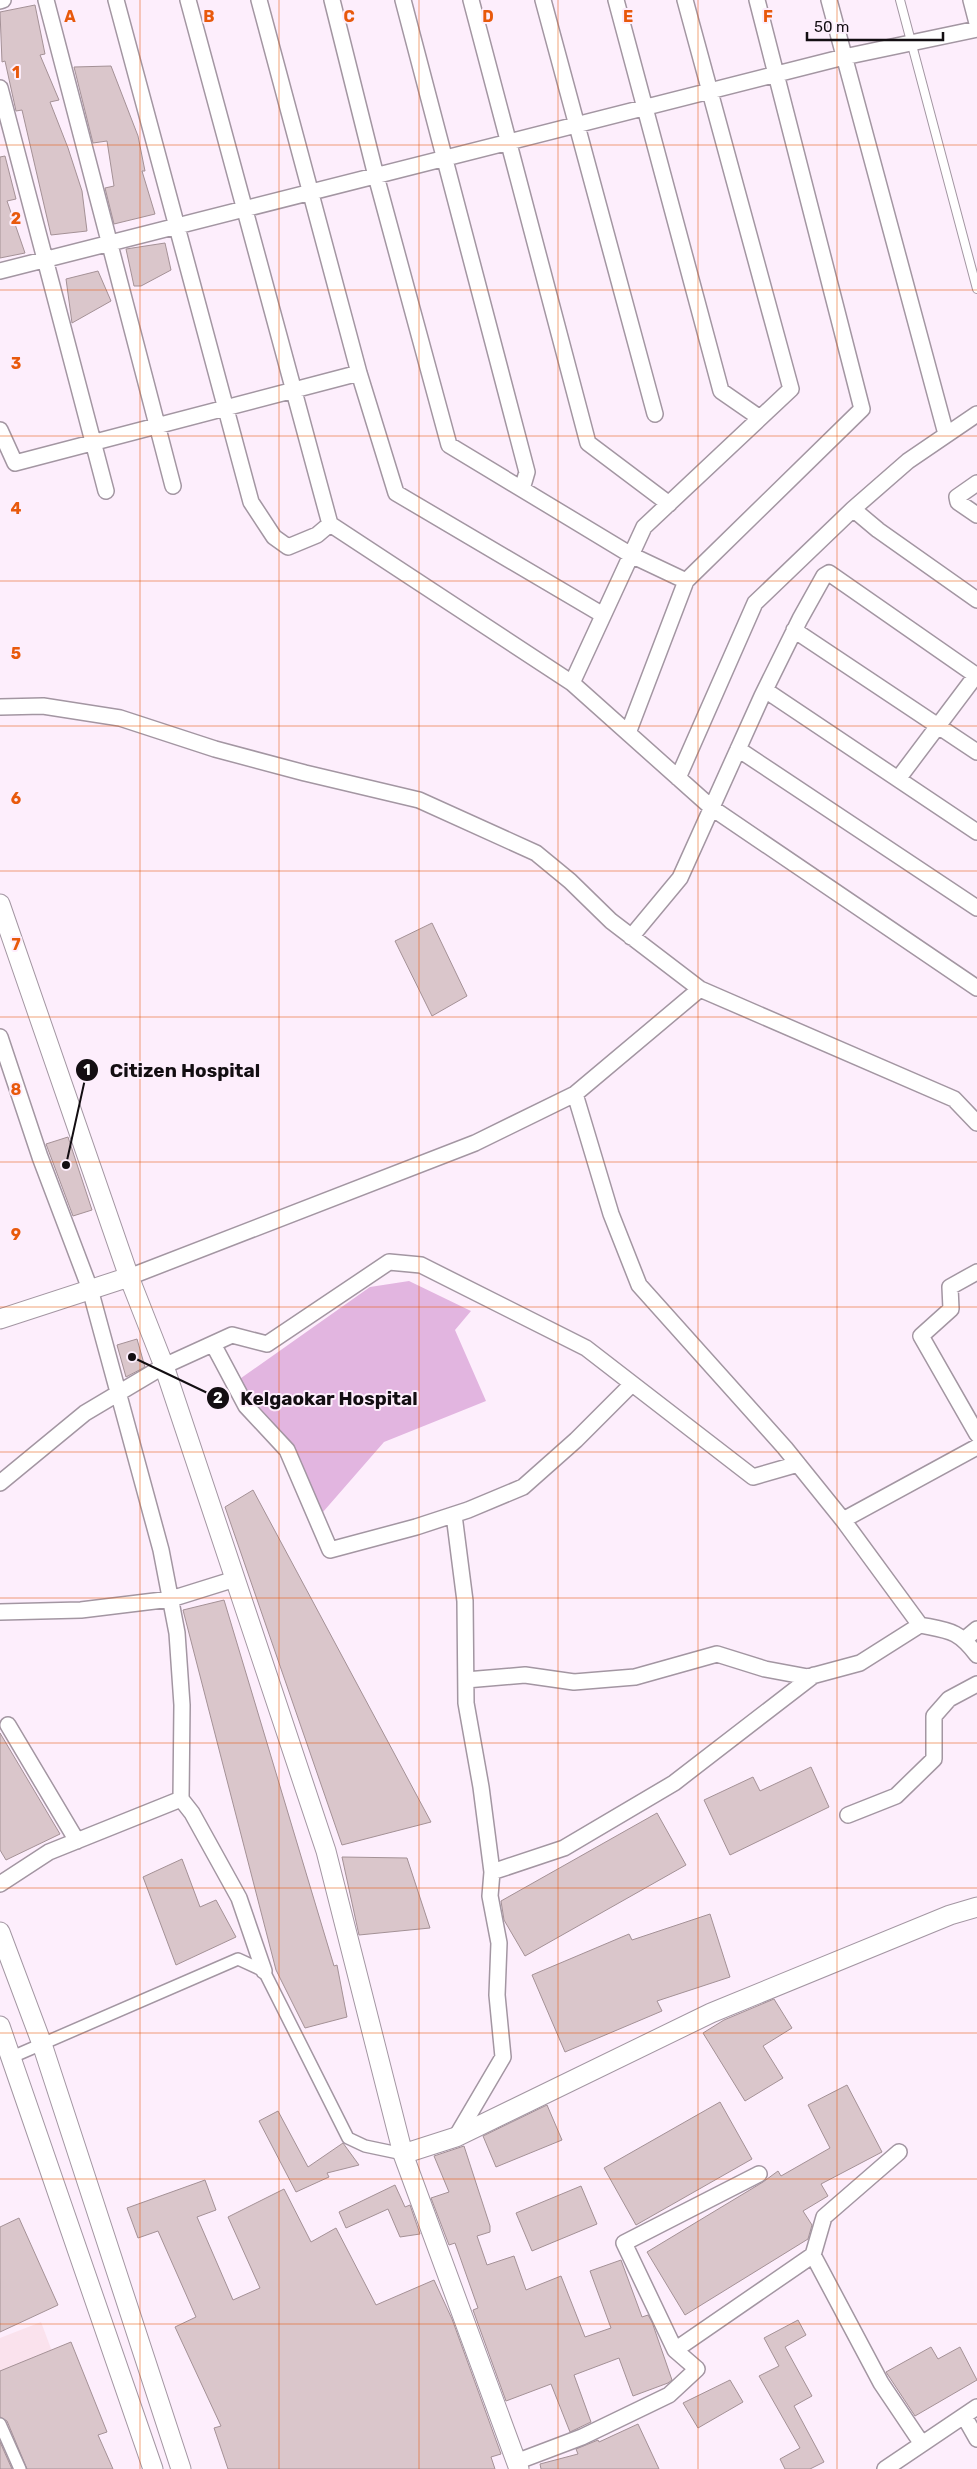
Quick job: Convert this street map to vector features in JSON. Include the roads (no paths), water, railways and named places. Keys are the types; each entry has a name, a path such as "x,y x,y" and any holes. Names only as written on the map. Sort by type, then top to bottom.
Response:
{"street":[{"path":"46,0 173,486"},
{"path":"116,0 251,502 274,537 288,546 317,535 330,524"},
{"path":"188,0 330,524 572,683 712,808 977,988"},
{"path":"258,0 360,373 396,492 603,614"},
{"path":"332,0 376,176 449,445 631,555 686,582"},
{"path":"403,0 527,472 522,489"},
{"path":"471,0 588,443 669,504"},
{"path":"543,0 655,414"},
{"path":"616,0 721,391 760,418"},
{"path":"572,683 644,528 791,389 685,0"},
{"path":"628,733 686,582 862,410 757,0"},
{"path":"828,0 946,434"},
{"path":"0,271 776,74 911,43 977,22 971,0"},
{"path":"0,88 106,491"},
{"path":"0,430 15,463 360,373"},
{"path":"678,778 755,603 853,508 908,460 977,414"},
{"path":"977,483 957,497 958,502 977,515"},
{"path":"853,508 878,530 977,600"},
{"path":"632,937 680,878 794,630 824,576 829,573 977,675 898,779"},
{"path":"794,630 977,752"},
{"path":"765,690 977,832"},
{"path":"0,707 43,706 120,718 242,756 419,800 536,853 570,880 611,922 700,989 954,1099 977,1123"},
{"path":"738,749 977,908"},
{"path":"0,904 129,1277 164,1366 326,1851 403,2154 517,2466 669,2395 696,2369 676,2350 624,2243 759,2174"},
{"path":"0,1319 129,1277 475,1143 575,1094 700,989"},
{"path":"0,1037 40,1157 90,1289 120,1392 161,1550 177,1633 182,1705 181,1799 192,1813 239,1898 264,1971 348,2138 365,2146 403,2154 456,2137 711,2013 950,1915 977,1907"},
{"path":"575,1094 611,1214 639,1285 798,1464 844,1520 920,1625 953,1632 965,1639 977,1655"},
{"path":"0,1483 85,1413 164,1366 232,1335 267,1344 389,1262 422,1265 586,1348 753,1477 798,1464"},
{"path":"977,1272 950,1287 951,1309 922,1336 977,1434"},
{"path":"213,1344 246,1406 287,1450 330,1550 454,1515 523,1487 576,1440 632,1384"},
{"path":"844,1520 977,1447"},
{"path":"454,1515 465,1601 466,1703 481,1787 492,1872 490,1896 499,1943 497,1995 503,2057 456,2137"},
{"path":"0,1612 81,1610 171,1599 235,1579"},
{"path":"466,1680 525,1675 574,1682 635,1677 717,1654 765,1669 808,1677 860,1663 920,1625"},
{"path":"965,1639 977,1629"},
{"path":"492,1872 564,1848 665,1788 814,1675"},
{"path":"848,1815 896,1796 934,1759 934,1716 949,1699 977,1684"},
{"path":"8,1725 77,1841"},
{"path":"0,1884 49,1852 181,1799"},
{"path":"0,1932 42,2044 181,2469"},
{"path":"6,2060 238,1958 264,1971"},
{"path":"0,2026 6,2060 154,2469"},
{"path":"676,2350 813,2255 824,2217 899,2152"},
{"path":"813,2255 881,2383 922,2444"},
{"path":"885,2469 971,2411 977,2439"},
{"path":"0,2424 20,2469"}],"lane":[{"path":"900,0 977,289"}],"place":[{"name":"Citizen Hospital","path":"66,1165"},
{"name":"Kelgaokar Hospital","path":"132,1357"}]}
